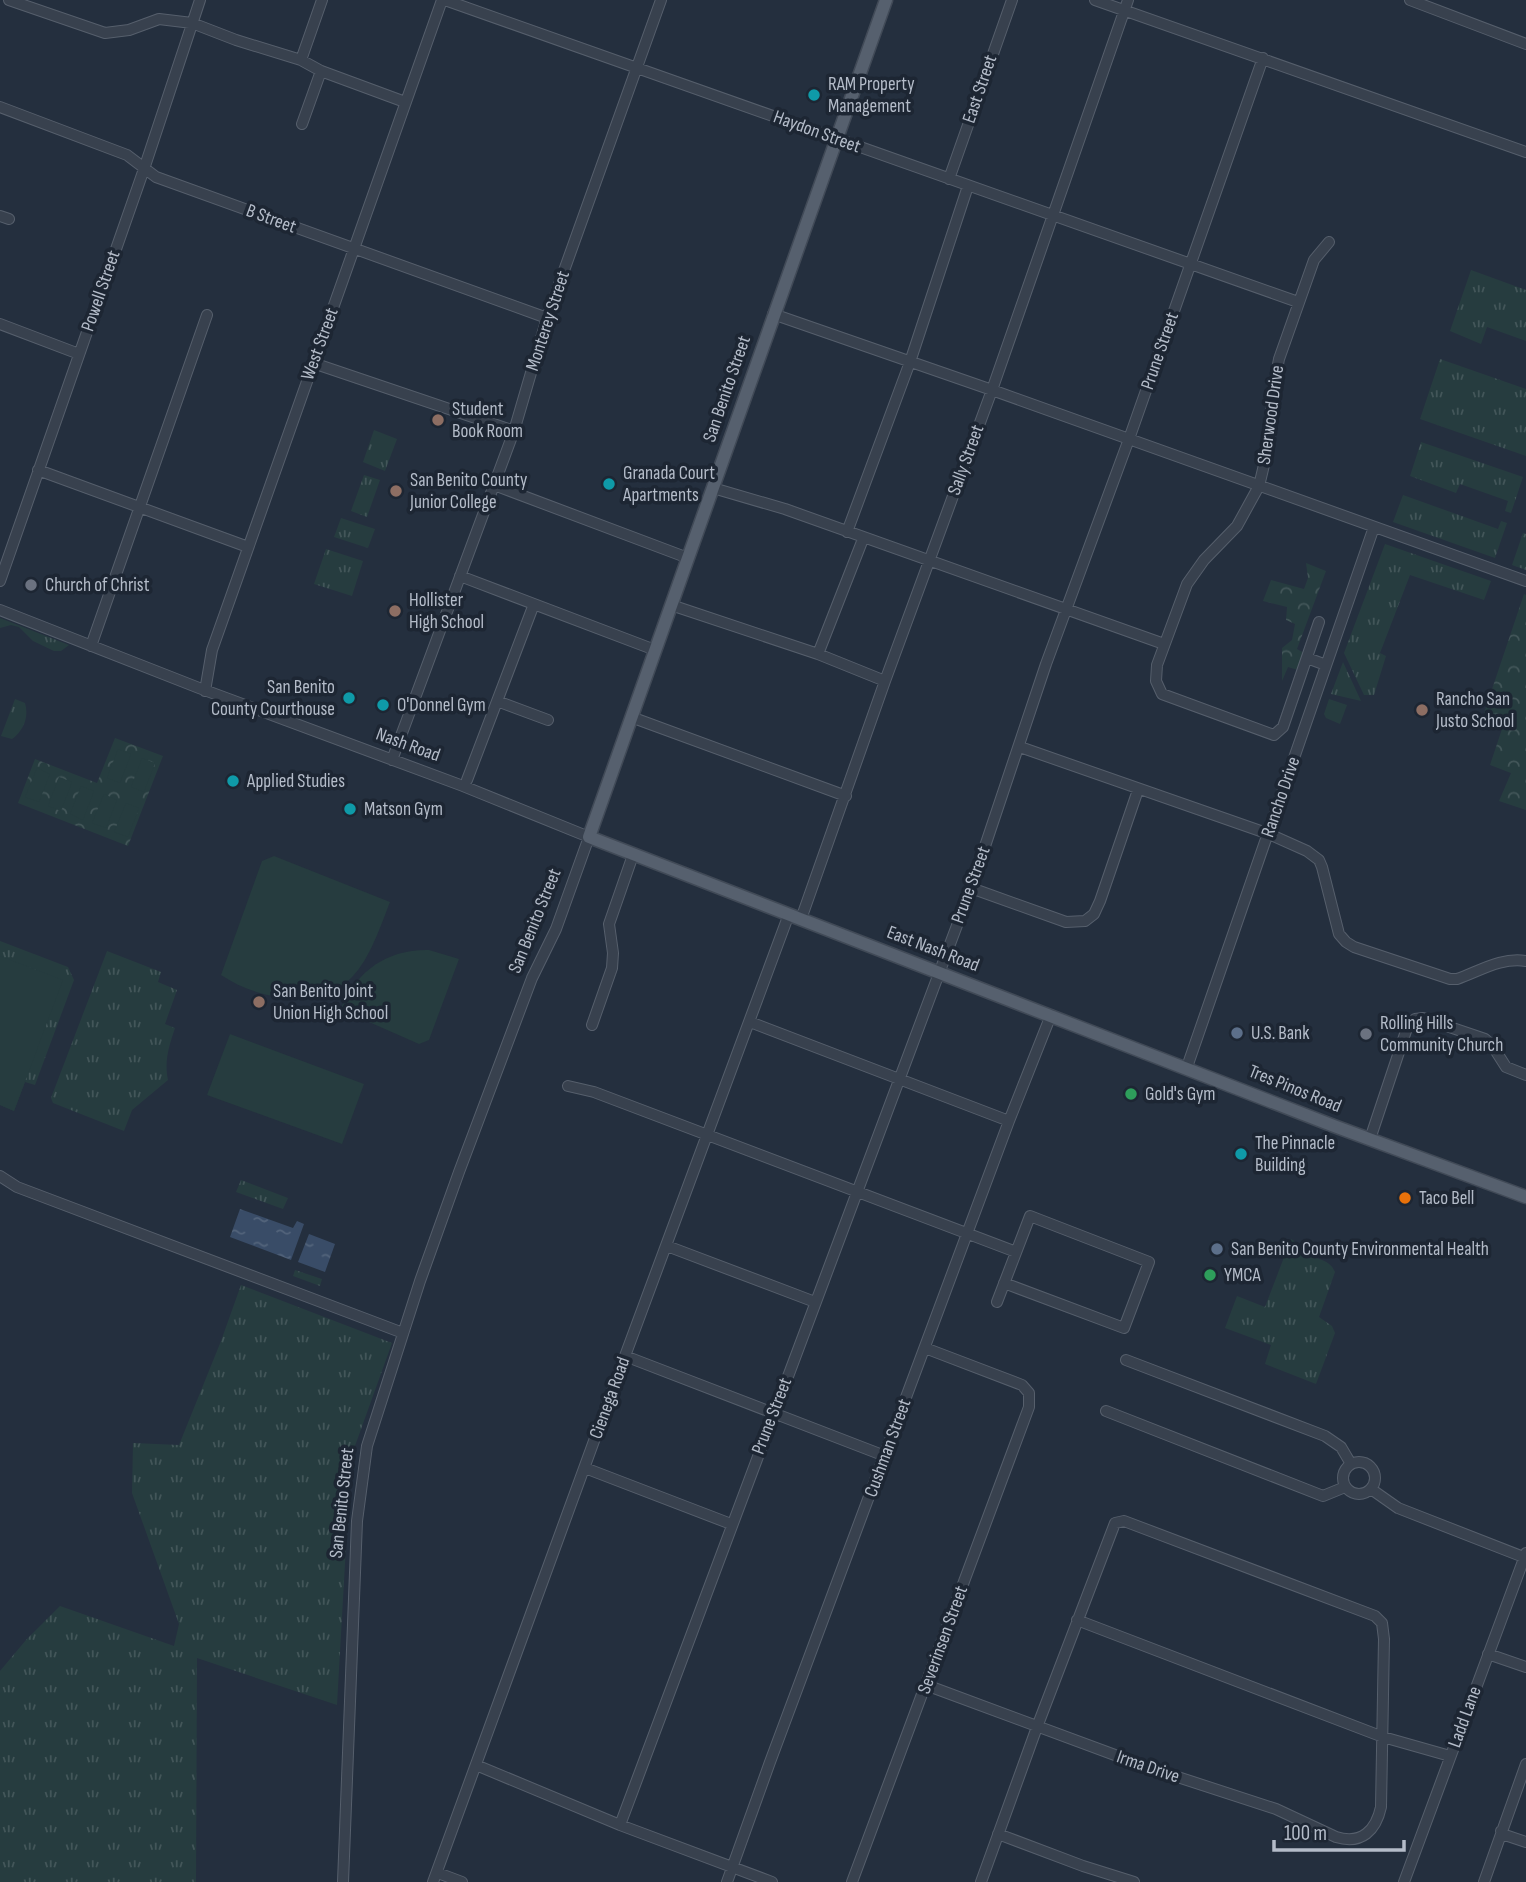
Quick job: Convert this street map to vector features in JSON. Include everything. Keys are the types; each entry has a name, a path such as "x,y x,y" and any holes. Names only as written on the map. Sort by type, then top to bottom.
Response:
{"main road":[{"name":"San Benito Street","path":"589,837 886,0"},
{"name":"Nash Road","path":"589,837 795,917"},
{"name":"East Nash Road","path":"795,917 1051,1015"},
{"name":"Tres Pinos Road","path":"1051,1015 1526,1197"}],"street":[{"path":"9,0 105,33 129,30 159,19 192,23 301,60 321,71 405,102"},
{"name":"Powell Street","path":"0,581 200,0"},
{"path":"301,60 322,0"},
{"name":"Haydon Street","path":"443,0 1298,302"},
{"name":"West Street","path":"205,691 212,650 443,0"},
{"name":"Monterey Street","path":"392,760 495,485 547,318 661,0"},
{"name":"East Street","path":"949,179 1012,0"},
{"path":"1095,0 1127,5 1263,58 1526,152"},
{"path":"1410,0 1526,44"},
{"name":"Sally Street","path":"795,917 846,796 1127,5"},
{"name":"Prune Street","path":"620,1825 971,888 1065,610 1129,439 1263,58"},
{"path":"302,124 321,71"},
{"name":"B Street","path":"0,107 127,155 156,177 547,318"},
{"path":"847,532 911,362 968,186"},
{"name":"Sherwood Drive","path":"1307,658 1283,727 1274,735 1162,694 1156,681 1157,665 1164,644 1193,574 1237,526 1259,486 1269,444 1275,376 1314,260 1329,242"},
{"path":"773,314 1526,581"},
{"path":"91,646 207,315"},
{"path":"0,324 79,354"},
{"path":"313,363 514,431"},
{"path":"38,470 248,547"},
{"path":"495,485 688,558"},
{"path":"713,488 785,509 1164,644"},
{"name":"Rancho Drive","path":"1187,1067 1374,527"},
{"path":"818,654 863,539"},
{"path":"460,576 655,650"},
{"path":"467,780 534,604"},
{"path":"671,605 818,654 885,681"},
{"name":"Nash Road","path":"0,610 205,691 463,786 589,837"},
{"path":"1320,622 1307,658 1326,665"},
{"path":"497,701 548,720"},
{"path":"631,717 846,796"},
{"path":"1020,747 1269,834 1307,851 1319,860 1339,934 1354,947 1450,979 1457,979 1502,962 1526,961"},
{"path":"971,888 1066,922 1085,921 1094,914 1100,901 1139,790"},
{"name":"San Benito Street","path":"342,1882 358,1505 367,1446 440,1224 532,978 556,929 589,837"},
{"path":"592,1025 612,968 609,924 633,855"},
{"name":"Cienega Road","path":"435,1877 750,1022 795,917"},
{"name":"Cushman Street","path":"727,1882 967,1233 1051,1015"},
{"path":"1370,1139 1407,1028 1415,1019 1423,1018 1485,1039 1492,1045 1506,1068 1526,1075"},
{"path":"750,1022 1009,1121"},
{"path":"568,1086 594,1092 1016,1252"},
{"path":"0,1176 30,1192 403,1333"},
{"path":"997,1302 1004,1283 1030,1216 1149,1262 1124,1328 1004,1283"},
{"path":"667,1246 815,1302"},
{"name":"Severinsen Street","path":"852,1882 1029,1407 1028,1390 1022,1385 925,1348"},
{"path":"625,1356 885,1456"},
{"path":"1126,1360 1325,1436 1341,1447 1351,1464"},
{"path":"1106,1411 1323,1496 1345,1488"},
{"path":"1362,1462 1371,1468 1375,1478 1371,1489 1358,1495 1345,1488 1343,1472 1351,1464 1362,1462"},
{"path":"585,1468 731,1524"},
{"path":"1371,1489 1398,1508 1526,1556"},
{"path":"981,1882 1115,1523 1124,1521 1349,1606 1380,1621 1383,1631 1383,1737"},
{"name":"Ladd Lane","path":"1404,1882 1526,1556"},
{"path":"1077,1620 1383,1737 1451,1756"},
{"path":"1488,1654 1526,1667"},
{"name":"Irma Drive","path":"926,1685 1150,1768 1264,1804 1340,1838 1350,1839 1370,1832 1376,1825 1381,1807 1383,1737"},
{"path":"1483,1882 1526,1764"},
{"path":"476,1765 620,1825 772,1882"},
{"path":"1501,1831 1526,1842"},
{"path":"998,1834 1134,1882"},
{"path":"435,1877 462,1882"}],"green space":[{"path":"1471,270 1526,290 1526,341 1487,327 1481,344 1450,331"},
{"path":"1440,359 1526,389 1526,456 1420,419"},
{"path":"374,430 397,439 385,471 363,462"},
{"path":"1421,442 1523,477 1511,513 1505,511 1508,501 1460,484 1456,493 1410,476"},
{"path":"364,475 380,480 367,517 351,511"},
{"path":"1403,495 1498,529 1501,521 1507,523 1495,558 1393,522"},
{"path":"341,518 375,529 368,548 334,537"},
{"path":"1523,533 1526,534 1526,570 1512,565"},
{"path":"1385,544 1491,581 1484,600 1410,575 1380,653 1386,656 1374,695 1364,695 1344,653"},
{"path":"326,549 363,561 352,596 314,584"},
{"path":"1306,563 1326,571 1297,649 1304,653 1298,670 1288,667 1282,681 1282,648 1292,640 1295,624 1286,620 1287,607 1263,601 1271,580 1304,589 1308,578"},
{"path":"1524,594 1526,810 1499,801 1511,773 1490,765 1505,720 1484,713"},
{"path":"0,618 69,645 61,651 54,651 33,641 19,627 11,625 0,628"},
{"path":"1343,662 1361,701 1331,694"},
{"path":"15,699 25,703 26,718 12,739 1,736"},
{"path":"1329,699 1347,705 1340,724 1326,718 1324,714"},
{"path":"115,738 163,756 128,846 18,803 35,759 97,783"},
{"path":"118,749 131,754 120,783 107,778"},
{"path":"142,758 155,763 144,792 131,787"},
{"path":"37,768 50,774 39,802 25,797"},
{"path":"59,777 72,782 61,811 48,806"},
{"path":"81,786 94,791 83,820 70,814"},
{"path":"104,794 117,800 106,828 92,823"},
{"path":"126,803 139,808 128,837 114,832"},
{"path":"274,856 390,902 374,942 355,974 342,986 326,994 306,998 273,996 250,990 221,975 262,861"},
{"path":"0,941 68,967 74,980 35,1085 25,1082 14,1111 0,1105"},
{"path":"429,950 459,959 429,1040 419,1044 344,1011 342,1006 349,993 376,964 400,953"},
{"path":"107,951 161,972 158,982 177,990 165,1024 175,1028 167,1060 168,1080 132,1110 124,1131 53,1103 51,1098"},
{"path":"0,956 63,980 14,1111 0,1105"},
{"path":"230,1034 364,1084 342,1144 207,1095"},
{"path":"241,1180 288,1198 283,1209 236,1192"},
{"path":"1291,1239 1310,1255 1328,1263 1335,1272 1319,1317 1332,1326 1335,1333 1316,1384 1265,1364 1271,1345 1225,1328 1237,1296 1265,1307"},
{"path":"295,1270 322,1279 320,1286 293,1276"},
{"path":"241,1285 392,1343 351,1457 337,1705 197,1658 196,1882 0,1882 0,1671 60,1606 174,1646 179,1624 132,1493 133,1443 179,1445"}],"water":[{"path":"240,1209 293,1228 297,1221 304,1224 291,1260 230,1237"},
{"path":"309,1234 335,1244 325,1272 298,1262"}],"place":[{"name":"RAM Property Management","path":"814,95"},
{"name":"Student Book Room","path":"438,420"},
{"name":"Granada Court Apartments","path":"609,484"},
{"name":"San Benito County Junior College","path":"396,491"},
{"name":"Church of Christ","path":"31,585"},
{"name":"Hollister High School","path":"395,611"},
{"name":"San Benito County Courthouse","path":"349,698"},
{"name":"O'Donnel Gym","path":"383,705"},
{"name":"Rancho San Justo School","path":"1422,710"},
{"name":"Applied Studies","path":"233,781"},
{"name":"Matson Gym","path":"350,809"},
{"name":"San Benito Joint Union High School","path":"259,1002"},
{"name":"U.S. Bank","path":"1237,1033"},
{"name":"Rolling Hills Community Church","path":"1366,1034"},
{"name":"Gold's Gym","path":"1131,1094"},
{"name":"The Pinnacle Building","path":"1241,1154"},
{"name":"Taco Bell","path":"1405,1198"},
{"name":"San Benito County Environmental Health","path":"1217,1249"},
{"name":"YMCA","path":"1210,1275"}]}
